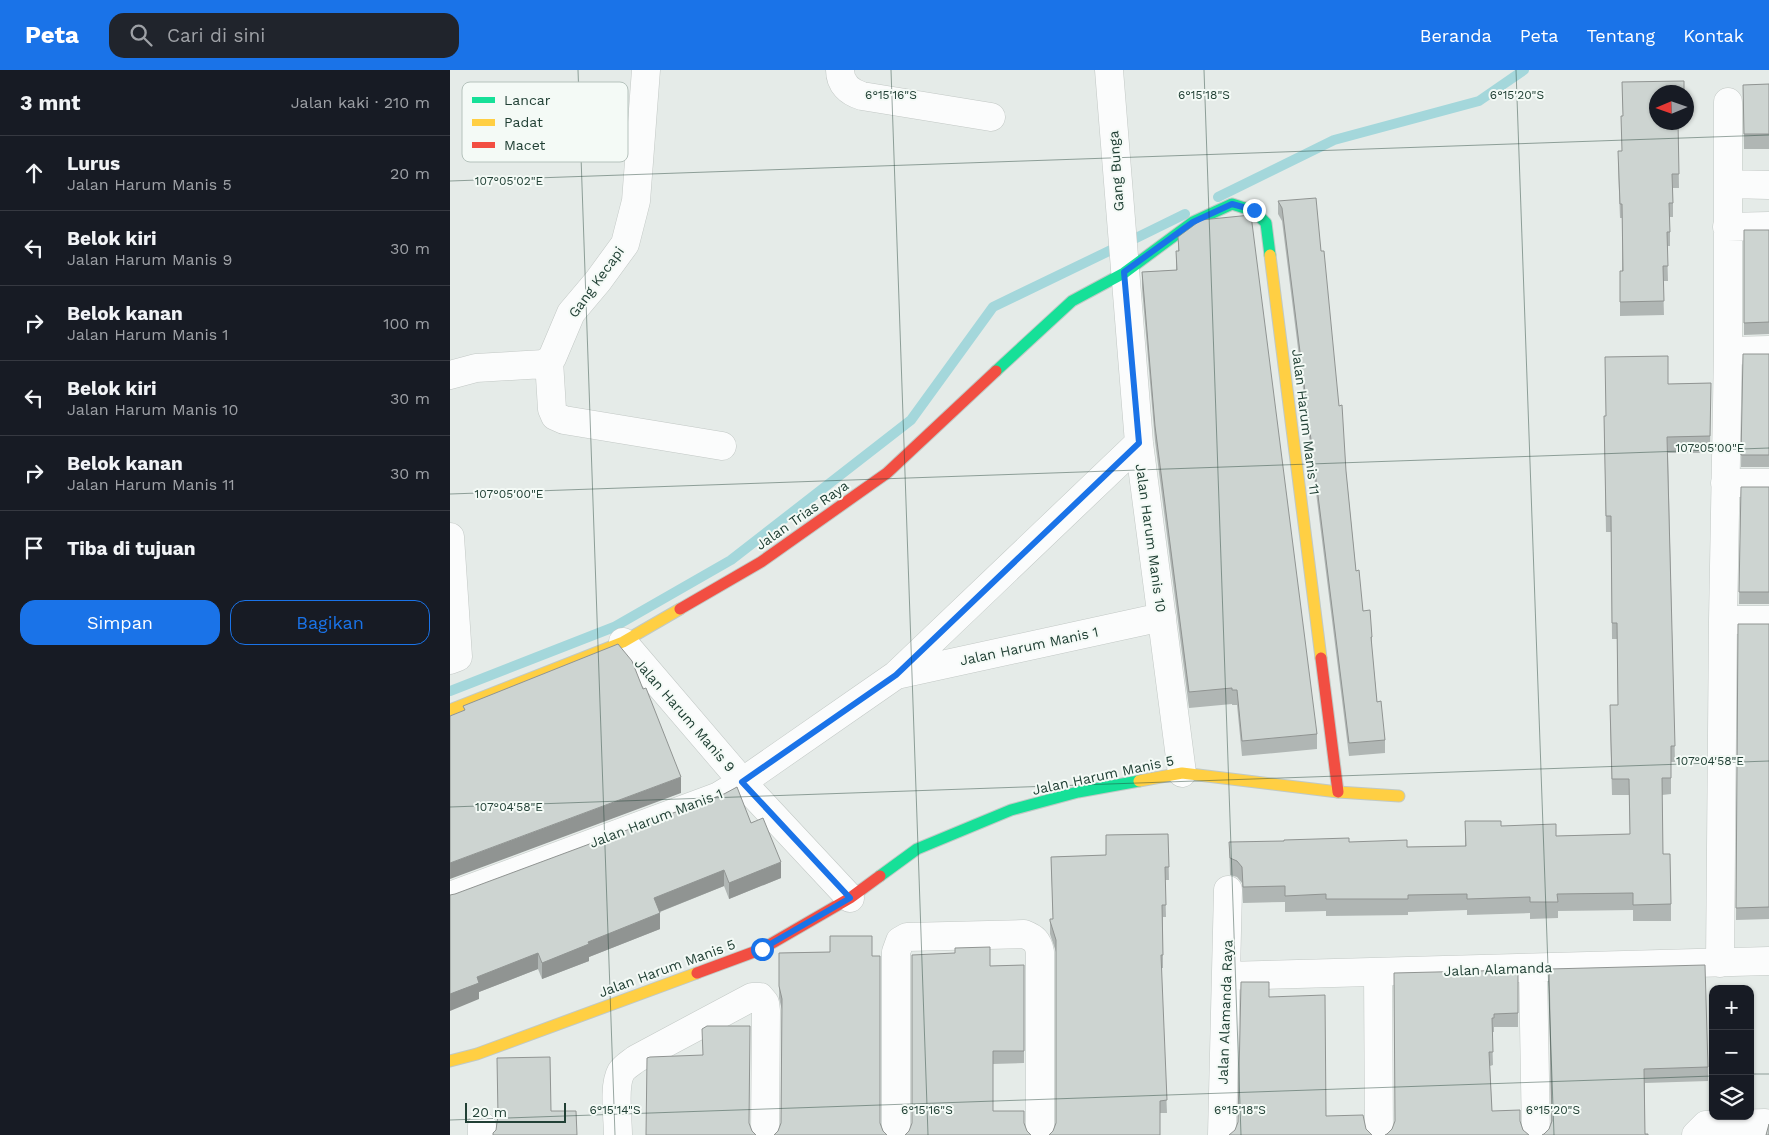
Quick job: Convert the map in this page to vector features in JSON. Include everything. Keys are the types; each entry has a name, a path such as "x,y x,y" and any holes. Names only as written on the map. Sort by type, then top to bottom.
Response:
{"street":[{"name":"Gang Kecapi","path":"549,361 571,313 598,281 625,244 636,201 646,70"},
{"path":"840,70 840,77 851,93 991,117"},
{"name":"Gang Bunga","path":"1109,70 1124,272"},
{"path":"1720,963 1728,351 1728,102"},
{"path":"1728,184 1769,185"},
{"name":"Jalan Harum Manis 11","path":"1124,272 1193,222 1232,204 1254,210 1266,222 1338,792"},
{"path":"1727,227 1769,226"},
{"name":"Jalan Harum Manis 10","path":"1124,272 1139,443 1182,773"},
{"name":"Jalan Trias Raya","path":"450,710 623,642 761,562 887,473 1072,301 1124,272"},
{"path":"1728,351 1769,350"},
{"path":"450,375 476,368 544,364 549,361 552,409 555,416 564,420 722,446"},
{"name":"Jalan Harum Manis 1","path":"450,896 719,796 742,782 896,675 1139,443"},
{"path":"1725,483 1769,483"},
{"path":"450,538 454,659"},
{"name":"Jalan Harum Manis 1","path":"896,675 1162,617"},
{"path":"1723,620 1769,620"},
{"name":"Jalan Harum Manis 9","path":"623,642 742,782 850,898"},
{"name":"Jalan Harum Manis 5","path":"450,1061 477,1054 762,949 850,898 916,850 1011,810 1078,792 1182,773 1338,792 1399,796"},
{"name":"Jalan Alamanda Raya","path":"1222,1135 1228,890"},
{"path":"896,1135 896,952 900,941 907,937 1024,934 1033,938 1038,943 1040,952 1040,1135"},
{"name":"Jalan Alamanda","path":"1226,976 1769,961"},
{"path":"1533,968 1536,1135"},
{"path":"1378,972 1379,1135"},
{"path":"618,1135 618,1090 619,1077 622,1070 636,1059 752,997 760,998 765,1003 766,1011 765,1135"},
{"path":"1696,1135 1706,1125 1765,1122"}],"building":[{"path":"1684,81 1684,85 1649,85 1649,130 1678,130 1679,174 1672,174 1673,203 1669,203 1670,232 1667,232 1668,266 1663,266 1664,301 1620,302 1620,271 1623,271 1622,204 1620,204 1618,151 1622,151 1622,82"},
{"path":"1769,84 1769,134 1744,134 1743,85"},
{"path":"1316,198 1321,251 1324,251 1339,406 1342,405 1346,471 1356,571 1359,570 1363,611 1370,610 1377,702 1381,701 1385,740 1349,743 1282,208 1278,201"},
{"path":"1251,215 1317,734 1242,741 1237,690 1232,690 1232,688 1189,692 1155,426 1142,272 1177,270 1176,251 1179,251 1178,237 1201,220"},
{"path":"1744,230 1769,230 1769,322 1744,323"},
{"path":"1743,354 1769,354 1769,455 1741,455"},
{"path":"1668,356 1668,384 1711,383 1710,436 1667,437 1675,746 1671,746 1671,778 1662,778 1663,854 1670,854 1671,904 1633,905 1633,893 1557,894 1558,902 1530,902 1530,897 1467,899 1467,894 1408,895 1408,899 1326,899 1326,894 1285,896 1285,886 1243,887 1242,867 1237,861 1230,858 1229,842 1349,838 1349,842 1407,840 1407,847 1466,846 1465,821 1501,821 1501,826 1556,824 1556,836 1630,834 1629,779 1612,779 1610,705 1618,705 1617,623 1612,623 1611,516 1606,516 1605,357"},
{"path":"1741,487 1769,487 1769,592 1739,592"},
{"path":"1738,624 1769,624 1769,907 1736,908"},
{"path":"618,644 632,661 643,689 646,688 681,777 450,863 450,716 465,710 463,706"},
{"path":"737,787 751,823 763,818 781,862 729,883 724,870 654,898 660,913 542,963 538,953 477,977 479,983 450,994 450,895 724,794"},
{"path":"1168,834 1169,867 1165,867 1166,905 1162,905 1163,955 1161,955 1167,1100 1160,1101 1160,1135 1049,1135 1056,1123 1056,940 1050,921 1050,919 1053,919 1051,857 1106,855 1106,835"},
{"path":"830,936 872,936 872,956 880,956 880,1123 887,1135 774,1135 781,1123 782,999 779,986 779,953 830,952"},
{"path":"990,947 990,966 1024,965 1024,1051 993,1051 993,1111 1024,1111 1024,1123 1031,1135 905,1135 912,1123 912,955 955,953 955,948"},
{"path":"1705,965 1708,1067 1644,1069 1645,1134 1648,1135 1542,1135 1549,1129 1552,1121 1549,969"},
{"path":"1518,970 1518,1013 1494,1014 1494,1018 1492,1018 1493,1052 1489,1052 1492,1111 1520,1110 1520,1121 1523,1130 1529,1135 1385,1135 1392,1129 1395,1121 1394,973"},
{"path":"1241,982 1269,982 1269,997 1325,995 1326,1116 1363,1115 1366,1129 1372,1135 1229,1135 1235,1130 1238,1122"},
{"path":"707,1026 750,1026 749,1123 756,1135 646,1135 647,1058 703,1055 702,1029"},
{"path":"550,1057 551,1111 576,1111 577,1135 493,1135 496,1130 498,1115 497,1058"},
{"path":"1769,1124 1769,1135 1766,1135"}],"waterway":[{"path":"1218,197 1334,140 1479,101 1524,70"},
{"path":"1132,240 1185,214"},
{"path":"450,691 614,627 731,560 911,420 993,307 1111,250"}],"traffic: fast":[{"path":"996,371 1072,301 1124,273 1193,222 1232,204 1254,211 1266,223 1270,255"},
{"path":"880,876 917,849 1011,810 1078,792 1139,781"}],"traffic: slow":[{"path":"1270,255 1321,658"},
{"path":"450,710 623,642 680,609"},
{"path":"1139,781 1182,773 1338,792 1399,796"},
{"path":"450,1061 477,1054 697,973"}],"traffic: jam":[{"path":"680,609 761,562 887,473 996,371"},
{"path":"1321,658 1338,792"},
{"path":"697,973 762,949 850,898 880,876"}],"route":[{"path":"762,949 850,898 742,782 896,675 1139,443 1124,272 1193,222 1232,204 1254,210"}]}
